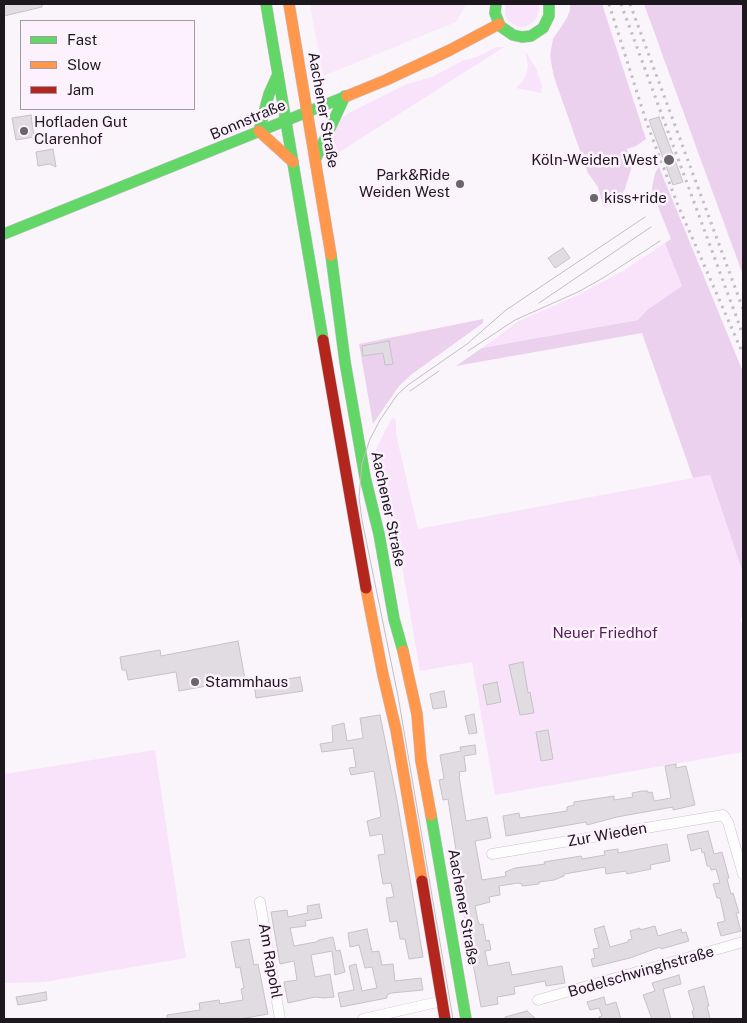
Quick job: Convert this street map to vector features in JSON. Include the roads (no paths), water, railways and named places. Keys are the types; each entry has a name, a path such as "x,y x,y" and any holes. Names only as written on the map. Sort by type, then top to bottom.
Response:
{"main road":[{"path":"266,4 353,519 396,730 445,1019"},
{"name":"Aachener Straße","path":"290,4 333,268 345,362 365,477 379,534 394,619 408,671 418,725 421,761 466,1019"},
{"path":"496,4 495,13 499,24 505,31 522,37 539,32 546,24 549,16 549,4"},
{"name":"Bonnstraße","path":"4,234 345,96 450,50 499,24"},
{"path":"278,74 265,105 259,131 276,149 293,162"},
{"path":"316,158 345,96"},
{"path":"390,706 394,697 402,697 418,725"},
{"path":"442,1001 452,996 461,985"},
{"path":"442,1001 453,1003 466,1019"}],"street":[{"name":"Zur Wieden","path":"492,854 723,815 728,822 743,874"},
{"name":"Am Rapohl","path":"260,902 280,1019"},
{"name":"Bodelschwinghstraße","path":"538,1000 743,942"},
{"path":"363,1019 442,1001"}],"tram line":[{"path":"453,1019 398,696 362,520 359,498 362,463 370,439 380,420 397,395 408,385 467,344 506,310 645,217"},
{"path":"539,303 651,227"},
{"path":"468,351 515,320 578,292 603,278 660,241"},
{"path":"410,391 439,371"}],"railway":[{"path":"609,4 646,121 677,203 743,354"},
{"path":"621,4 743,335"},
{"path":"630,4 743,309"}],"place":[{"name":"Hofladen Gut Clarenhof","path":"24,131"},
{"name":"Köln-Weiden West","path":"669,160"},
{"name":"Park&Ride Weiden West","path":"460,184"},
{"name":"kiss+ride","path":"594,198"},
{"name":"Stammhaus","path":"195,682"}],"park label":[{"name":"Neuer Friedhof","path":"605,633"}]}
